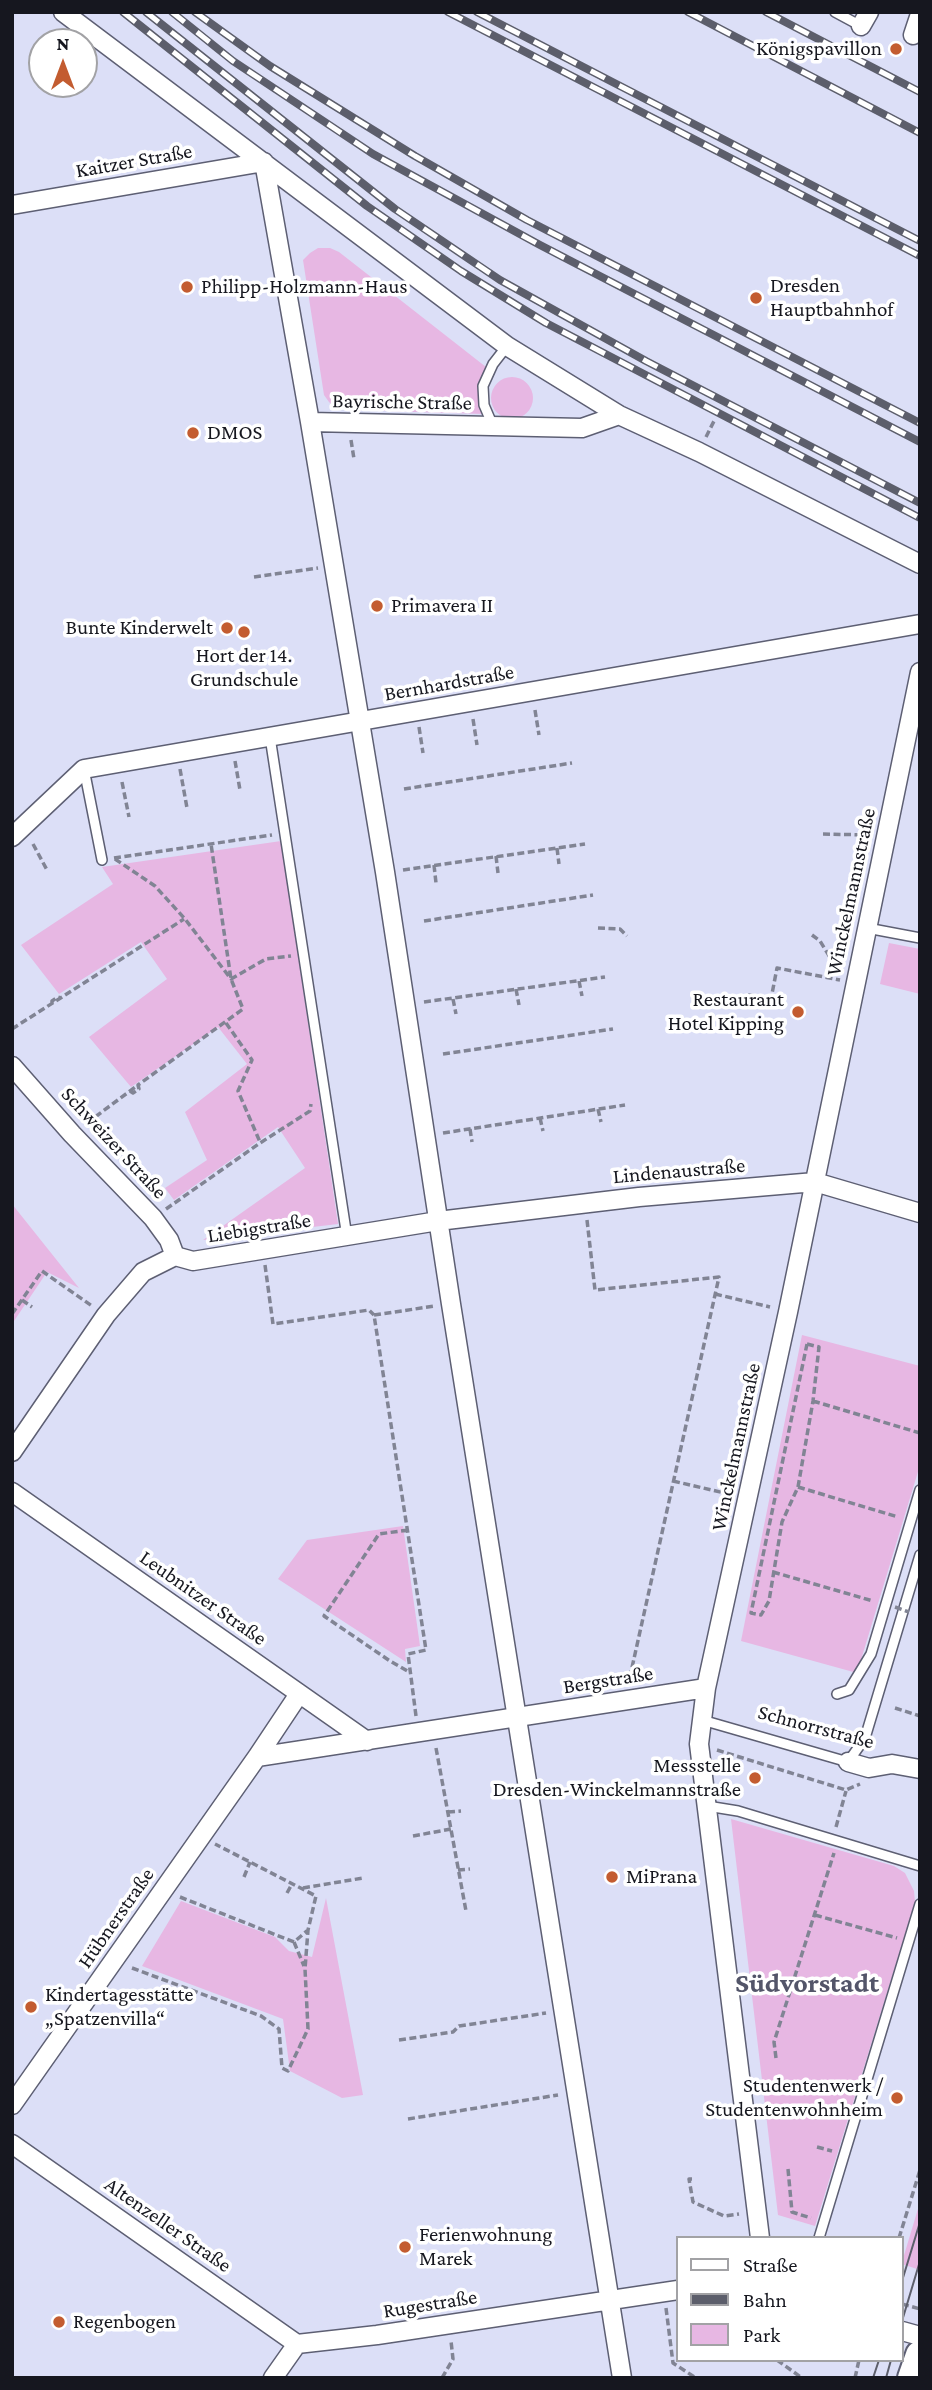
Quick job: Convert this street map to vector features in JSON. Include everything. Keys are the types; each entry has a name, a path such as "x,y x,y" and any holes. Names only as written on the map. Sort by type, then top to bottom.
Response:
{"main road":[{"path":"912,2378 920,2355"}],"street":[{"path":"63,12 507,346 619,415 699,452 920,564"},
{"path":"264,162 385,872 622,2378"},
{"name":"Kaitzer Straße","path":"12,205 264,162"},
{"name":"Bayrische Straße","path":"310,422 582,428 619,415"},
{"name":"Bernhardstraße","path":"84,769 920,624"},
{"name":"Winckelmannstraße","path":"760,2236 699,1744 706,1688 789,1312 920,672"},
{"path":"18,832 84,769"},
{"name":"Schweizer Straße","path":"12,1066 72,1134 153,1218 169,1240 175,1256"},
{"name":"Lindenaustraße","path":"438,1221 585,1203 815,1182 920,1213"},
{"name":"Liebigstraße","path":"175,1256 193,1261 438,1221"},
{"path":"12,1452 106,1315 143,1272 175,1256"},
{"name":"Leubnitzer Straße","path":"12,1492 367,1741"},
{"name":"Bergstraße","path":"517,1717 706,1688"},
{"name":"Hübnerstraße","path":"12,2105 299,1694"},
{"path":"257,1757 517,1717"},
{"name":"Schnorrstraße","path":"848,1762 869,1768 892,1764 920,1769"},
{"name":"Altenzeller Straße","path":"12,2144 298,2344"},
{"name":"Rugestraße","path":"298,2344 377,2335 671,2291"},
{"path":"273,2378 298,2344"}],"lane":[{"path":"835,12 865,19"},
{"name":"Bayrische Straße","path":"493,426 484,405 483,386 493,364 507,346"},
{"path":"270,737 347,1237"},
{"path":"84,769 102,860"},
{"path":"867,928 920,938"},
{"path":"837,1694 849,1690 871,1654 890,1606 920,1490"},
{"path":"848,1762 865,1738 920,1555"},
{"name":"Schnorrstraße","path":"702,1720 848,1762"},
{"path":"707,1806 738,1811 920,1866"},
{"path":"820,2236 920,1904"}],"path":[{"path":"350,435 354,459"},
{"path":"254,577 333,567"},
{"path":"535,708 539,735"},
{"path":"472,717 477,745"},
{"path":"419,726 423,753"},
{"path":"232,743 240,790"},
{"path":"177,753 187,808"},
{"path":"118,763 130,817"},
{"path":"404,789 572,763"},
{"path":"18,832 47,870"},
{"path":"231,979 185,919 155,886 113,858 285,834"},
{"path":"823,834 869,835"},
{"path":"72,1134 130,1091 133,1093 139,1089 138,1085 243,1009 231,979 211,844"},
{"path":"385,872 584,844"},
{"path":"557,848 559,864"},
{"path":"496,856 498,873"},
{"path":"434,865 436,883"},
{"path":"424,921 593,895"},
{"path":"12,1029 52,1004 52,1000 61,998 185,919"},
{"path":"598,928 620,929 627,936"},
{"path":"812,935 820,941 840,974"},
{"path":"231,979 266,959 303,954"},
{"path":"748,995 772,999 777,968 856,983"},
{"path":"406,1005 605,977"},
{"path":"579,981 582,996"},
{"path":"516,989 519,1004"},
{"path":"453,998 456,1014"},
{"path":"226,1023 251,1060 239,1091 260,1143"},
{"path":"443,1054 613,1029"},
{"path":"426,1135 625,1105"},
{"path":"598,1109 601,1122"},
{"path":"153,1218 310,1111"},
{"path":"540,1118 542,1131"},
{"path":"470,1129 472,1142"},
{"path":"585,1203 595,1290 719,1277 625,1700"},
{"path":"264,1251 273,1324 369,1310 374,1315 426,1650 408,1654 448,1812 466,1911"},
{"path":"12,1314 42,1271 106,1315"},
{"path":"715,1294 789,1312"},
{"path":"22,1300 32,1307"},
{"path":"374,1315 451,1304"},
{"path":"807,1344 819,1347 813,1401 798,1486 782,1522 769,1601 761,1615 751,1613 807,1344"},
{"path":"813,1401 920,1433"},
{"path":"673,1481 748,1498"},
{"path":"798,1486 911,1521"},
{"path":"408,1530 379,1534 324,1616 411,1673"},
{"path":"773,1572 909,1612"},
{"path":"895,1708 920,1716"},
{"path":"699,1744 846,1790 815,1914 774,2042 776,2058"},
{"path":"448,1812 461,1811"},
{"path":"413,1836 451,1829"},
{"path":"114,1961 261,2016 279,2029 282,2068 288,2071 308,2029 308,1930 316,1896 201,1837"},
{"path":"244,1877 250,1862"},
{"path":"458,1870 470,1868"},
{"path":"302,1889 363,1878"},
{"path":"287,1893 292,1884"},
{"path":"163,1890 294,1942 306,1969"},
{"path":"815,1914 908,1941"},
{"path":"294,1942 308,1930"},
{"path":"163,1986 165,1980"},
{"path":"205,2002 207,1996"},
{"path":"398,2040 453,2032 459,2026 565,2010"},
{"path":"249,2018 251,2012"},
{"path":"408,2119 578,2091"},
{"path":"788,2169 792,2212 823,2222"},
{"path":"900,2236 920,2170"},
{"path":"692,2179 689,2179 692,2202 724,2216 757,2212"},
{"path":"671,2291 673,2363 696,2378"},
{"path":"442,2378 453,2359 451,2339"},
{"path":"780,2362 802,2378"}],"green space":[{"path":"318,248 330,248 339,252 486,367 479,393 484,414 351,410 333,406 329,402 324,395 303,260"},
{"path":"512,377 527,383 533,398 527,413 512,419 497,413 491,398 497,383"},
{"path":"281,841 338,1224 203,1240 305,1168 278,1127 174,1200 165,1188 207,1160 185,1112 247,1064 218,1027 131,1087 89,1037 167,979 141,942 59,994 21,945 113,884 102,867"},
{"path":"889,943 920,949 920,994 880,984"},
{"path":"12,1204 79,1288 47,1272 12,1324"},
{"path":"802,1335 920,1366 920,1465 857,1673 741,1641"},
{"path":"403,1526 420,1646 405,1649 406,1662 278,1579 307,1540"},
{"path":"731,1819 894,1866 905,1873 914,1891 915,1902 815,2226 778,2215"},
{"path":"326,1898 363,2095 342,2098 290,2071 283,2019 142,1966 181,1901 275,1937 289,1951 312,1957"},
{"path":"920,2202 920,2270 904,2265 904,2255"}],"tram line":[{"path":"904,2274 920,2222"},
{"path":"904,2314 920,2261"},
{"path":"873,2378 878,2362"},
{"path":"886,2378 890,2362"}],"railway":[{"path":"123,12 367,206 461,271 546,323 920,518"},
{"path":"146,12 395,209 500,280 646,361 920,503"},
{"path":"172,12 233,61 373,154 540,245 920,442"},
{"path":"195,12 270,66 415,156 527,220 920,423"},
{"path":"448,12 920,256"},
{"path":"477,12 920,241"},
{"path":"688,12 920,133"},
{"path":"766,12 920,92"}],"place":[{"name":"Königspavillon","path":"896,49"},
{"name":"Philipp-Holzmann-Haus","path":"187,287"},
{"name":"Dresden Hauptbahnhof","path":"756,298"},
{"name":"DMOS","path":"193,433"},
{"name":"Primavera II","path":"377,606"},
{"name":"Bunte Kinderwelt","path":"227,628"},
{"name":"Hort der 14. Grundschule","path":"244,632"},
{"name":"Restaurant Hotel Kipping","path":"798,1012"},
{"name":"Messstelle Dresden-Winckelmannstraße","path":"755,1778"},
{"name":"MiPrana","path":"612,1877"},
{"name":"Kindertagesstätte „Spatzenvilla“","path":"31,2007"},
{"name":"Studentenwerk / Studentenwohnheim","path":"897,2098"},
{"name":"Ferienwohnung Marek","path":"405,2247"},
{"name":"Regenbogen","path":"59,2322"}],"district":[{"name":"Südvorstadt","path":"807,1983"}]}
